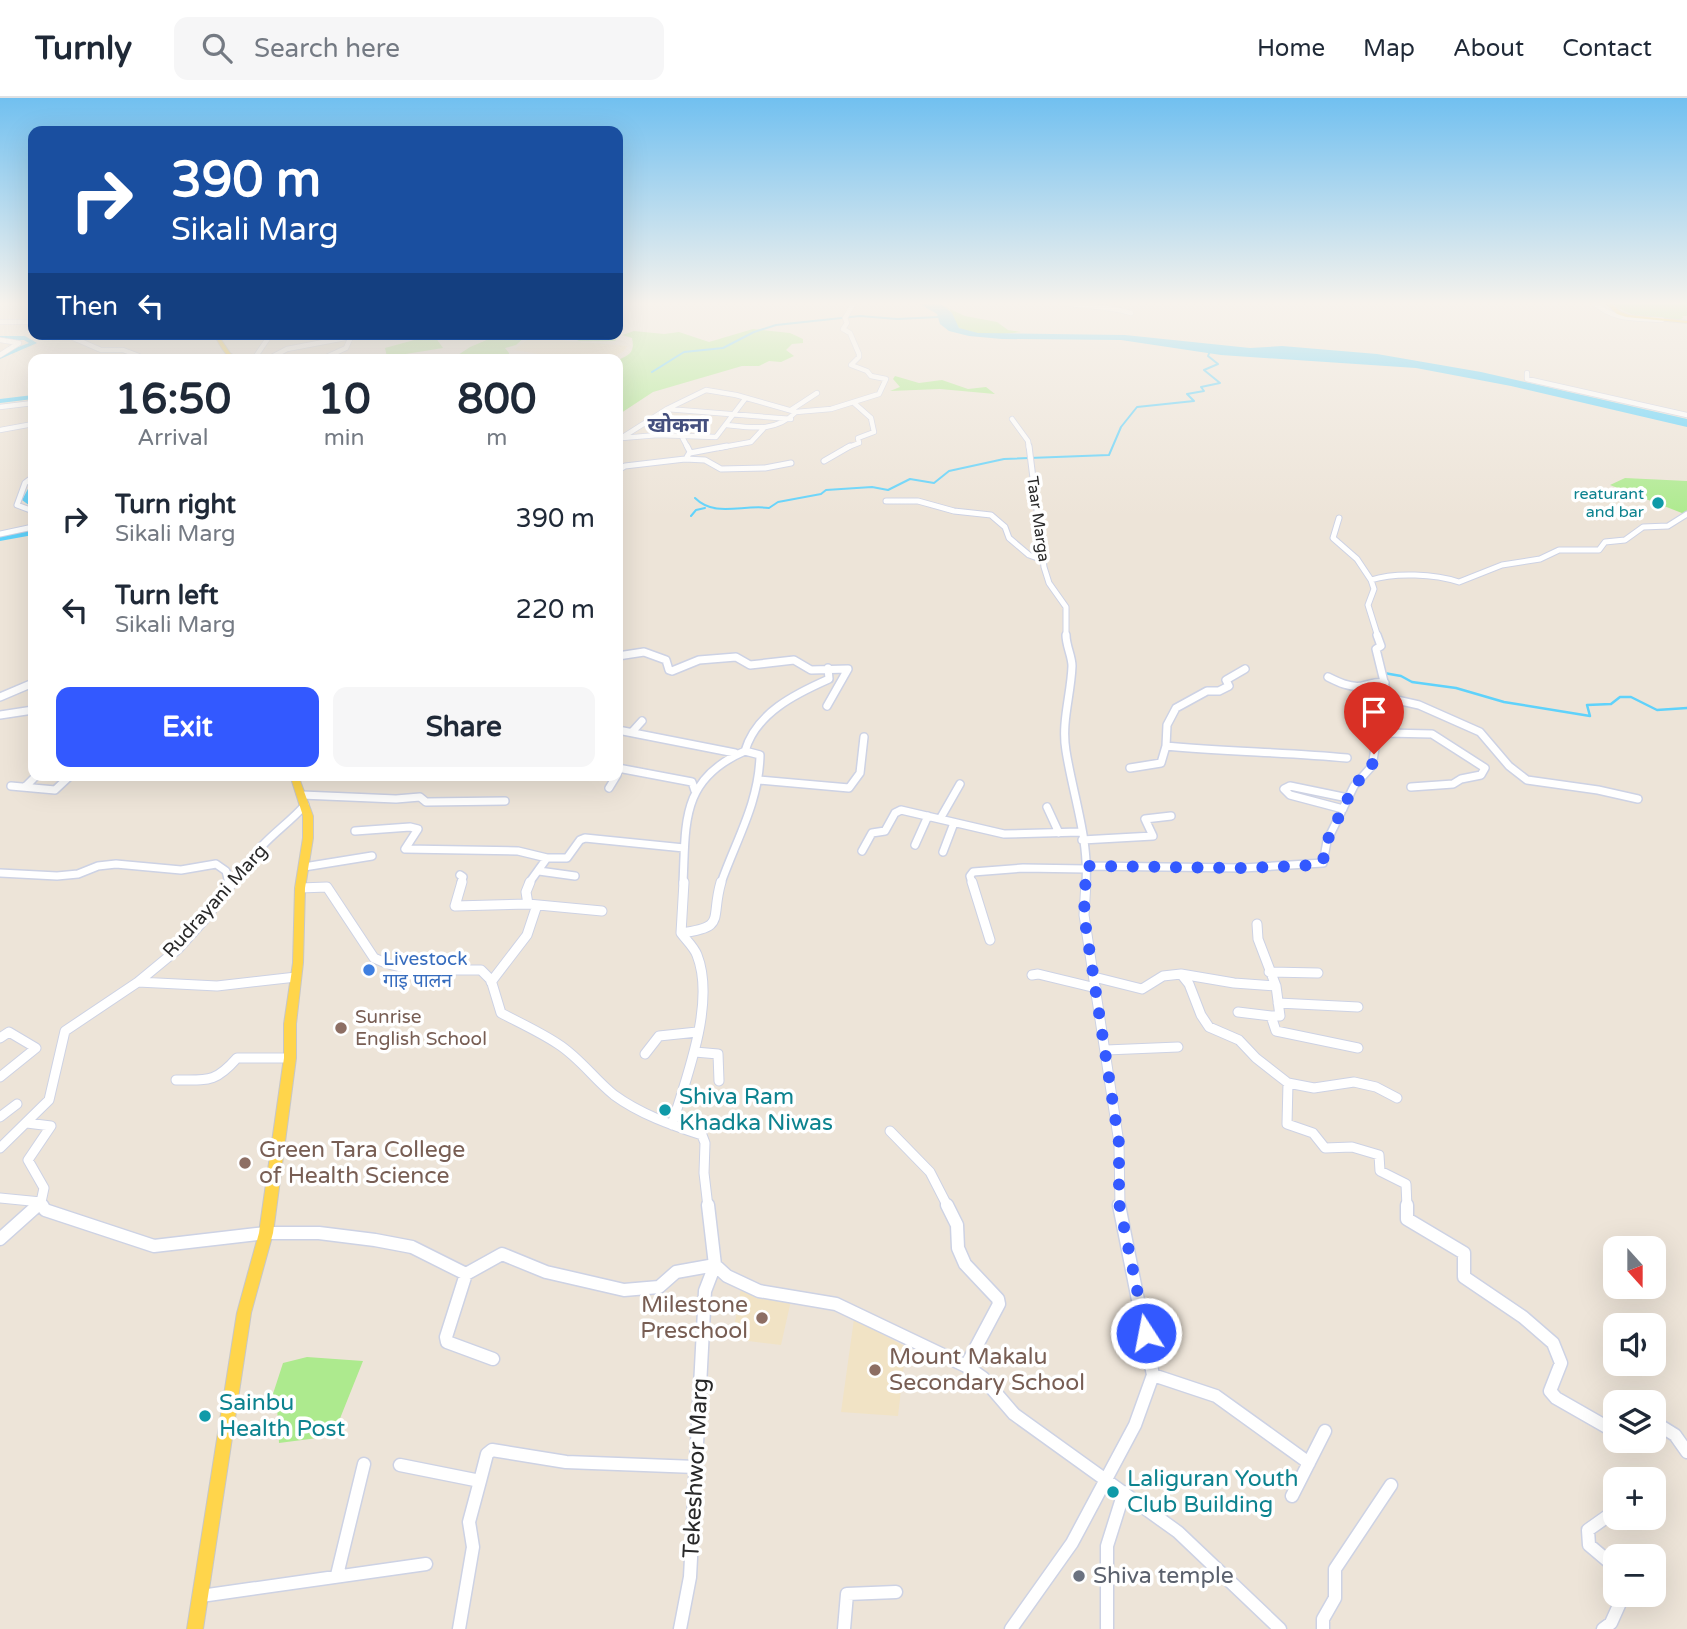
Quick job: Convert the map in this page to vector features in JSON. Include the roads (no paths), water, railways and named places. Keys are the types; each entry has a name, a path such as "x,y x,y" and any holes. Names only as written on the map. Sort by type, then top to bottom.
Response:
{"main road":[{"path":"195,1629 244,1313 266,1233 290,1058 300,888 308,838 303,800 296,781"}],"street":[{"path":"623,436 667,409 707,390 745,399 763,400 794,411 811,412 855,403 879,394 886,379 869,374"},
{"path":"1527,374 1527,379 1687,415"},
{"path":"727,425 764,428 783,424 791,419 794,411 817,393"},
{"path":"623,439 681,435 716,437 745,399"},
{"path":"824,461 835,456 838,450 859,443 858,438 874,432 871,418 855,403"},
{"path":"0,407 28,404"},
{"path":"667,409 791,419"},
{"name":"Taar Marga","path":"1012,419 1028,441 1043,560 1049,583 1066,607 1066,647 1073,663 1070,665 1065,720 1066,751 1073,776 1087,867 1084,915 1107,1050 1119,1143 1119,1203 1153,1375"},
{"path":"0,430 28,425"},
{"path":"685,459 690,453 751,442 764,428"},
{"path":"681,435 690,453"},
{"path":"623,467 685,459 705,460 721,469 765,468 791,463"},
{"path":"28,481 17,505 28,509"},
{"path":"886,501 918,501 954,511 991,515 1005,527 1009,538 1029,555 1043,560"},
{"path":"1371,580 1383,576 1463,581 1502,565 1540,559 1559,550 1599,550 1605,542 1625,540 1639,528 1668,526 1687,514"},
{"path":"1339,518 1333,538 1357,559 1374,589 1368,605 1380,639 1381,646 1376,649 1388,698"},
{"path":"0,534 28,528"},
{"path":"623,655 645,652 666,660 669,670 672,671 699,660 733,657 750,665 794,660 811,670 848,669 827,706"},
{"path":"745,751 760,720 804,690 829,679 828,668"},
{"path":"1130,768 1161,763 1166,746 1167,725 1176,708 1206,691 1219,691 1229,685 1226,680 1236,672 1245,670"},
{"path":"1328,677 1357,687 1367,687 1374,681 1385,683"},
{"path":"0,697 16,693 28,686"},
{"path":"990,940 970,876 973,872 1023,868 1243,868 1319,865 1322,863 1327,841 1354,786 1372,766 1376,743 1391,725 1376,708 1379,702 1388,698 1419,705 1480,732 1509,766 1527,780 1638,799"},
{"path":"0,715 28,711"},
{"path":"632,732 642,721"},
{"path":"623,731 735,753"},
{"path":"1387,733 1432,734 1485,768 1481,775 1461,779 1453,784 1411,787"},
{"path":"759,780 849,788 854,786 858,779 864,737"},
{"path":"1166,746 1238,753 1287,752 1347,758"},
{"path":"672,1125 695,1052 702,979 696,954 681,933 685,821 695,791 724,760 735,753 745,751 760,755 759,780 746,824 724,868 715,900 714,923 705,930 681,933"},
{"path":"623,773 692,782 695,791"},
{"path":"25,787 31,781"},
{"path":"11,786 55,790 65,781"},
{"path":"609,788 613,781"},
{"path":"940,819 960,783"},
{"path":"1343,809 1290,795 1284,789 1290,786 1348,798"},
{"path":"303,800 421,797 426,802 505,801"},
{"name":"Rudrayani Marg","path":"0,1148 49,1100 65,1031 138,982 178,949 205,919 229,884 244,874 263,845 284,829 303,800"},
{"path":"1047,807 1059,833"},
{"path":"862,851 872,833 888,828 897,810 1004,834 1059,833 1081,836 1153,836 1145,819 1171,816"},
{"path":"915,845 928,816"},
{"path":"943,852 954,823"},
{"path":"355,831 410,827 418,829 405,849 518,852 547,858 567,858 580,839 585,838 684,848"},
{"path":"304,867 372,856"},
{"path":"491,982 527,935 533,905 524,893 547,858"},
{"path":"0,873 57,876 78,874 98,866 116,864 181,870 216,864 226,871 229,884"},
{"path":"540,871 575,876"},
{"path":"460,875 463,877 455,906 533,905 602,911"},
{"path":"300,888 327,887 374,958 380,962 432,971 481,970 491,982 501,1013 568,1051 613,1094 672,1125 702,1135 705,1143 704,1173 715,1265 727,1276 759,1291 836,1304 966,1366 982,1378 1014,1414 1178,1532 1280,1629"},
{"path":"1238,1012 1280,1016 1276,986 1258,939 1257,924"},
{"path":"1269,972 1318,973"},
{"path":"1181,974 1189,984 1200,1015 1209,1027 1240,1040 1256,1058 1288,1083 1314,1088 1347,1081 1376,1087 1397,1098"},
{"path":"1031,975 1142,989 1163,976 1181,974 1234,983 1276,986"},
{"path":"138,982 174,986 230,986 257,985 296,977"},
{"path":"1278,1003 1358,1007"},
{"path":"1271,1016 1276,1031 1358,1048"},
{"path":"645,1055 649,1044 659,1035 697,1031"},
{"path":"0,1038 9,1032 36,1048 0,1077"},
{"path":"1107,1050 1178,1047"},
{"path":"695,1052 718,1054 719,1080"},
{"path":"176,1080 213,1080 223,1074 237,1058 290,1058"},
{"path":"1288,1083 1287,1124 1313,1133 1325,1148 1352,1147 1379,1156 1380,1171 1406,1184 1406,1219 1464,1253 1464,1277 1553,1342 1561,1363 1550,1391 1556,1398 1603,1425"},
{"path":"0,1117 17,1104"},
{"path":"0,1239 41,1202 44,1188 28,1160 51,1126 27,1123"},
{"path":"890,1131 930,1172 957,1225 958,1248 965,1264 998,1299 999,1304 966,1366"},
{"path":"0,1198 41,1202"},
{"path":"41,1202 45,1210 154,1245 266,1233 318,1233 412,1247 466,1274 480,1269 502,1254 546,1272 624,1290 659,1286 676,1272 715,1265"},
{"name":"Tekeshwor Marg","path":"680,1629 690,1577 705,1291 715,1265"},
{"path":"466,1274 446,1337 447,1342 493,1359"},
{"path":"1010,1629 1072,1543 1135,1425 1153,1375 1216,1396 1309,1462"},
{"path":"1666,1429 1675,1435 1687,1452"},
{"path":"1292,1496 1325,1430"},
{"path":"459,1629 473,1547 469,1522 487,1454 492,1450 566,1462 696,1467"},
{"path":"337,1575 364,1464"},
{"path":"400,1465 480,1481"},
{"path":"1323,1629 1322,1619 1335,1598 1335,1569 1391,1485"},
{"path":"1107,1629 1107,1546 1124,1492"},
{"path":"1603,1519 1588,1530 1589,1545 1603,1557"},
{"path":"201,1596 426,1564"},
{"path":"844,1629 847,1594 896,1592"},
{"path":"1603,1629 1611,1623 1618,1607"}],"water":[{"path":"1450,374 1492,374 1687,419 1687,427"}],"waterway":[{"path":"695,498 703,504 720,509 769,508 778,502 821,494 826,490 872,487 888,490 910,479 934,483 949,471 1004,459 1109,455 1121,427 1137,407 1194,401 1187,394 1204,391 1201,387 1220,383 1209,374"},
{"path":"0,401 28,398"},
{"path":"691,516 696,510 705,508"},
{"path":"0,538 28,533"},
{"path":"1384,673 1401,676 1412,682 1456,688 1504,702 1590,716 1587,705 1611,704 1620,697 1631,697 1657,710 1687,708"}],"place":[{"name":"reaturant and bar","path":"1658,503"},
{"name":"Livestock गाइ पालन","path":"369,970"},
{"name":"Sunrise English School","path":"341,1028"},
{"name":"Shiva Ram Khadka Niwas","path":"665,1110"},
{"name":"Green Tara College of Health Science","path":"245,1163"},
{"name":"Milestone Preschool","path":"762,1318"},
{"name":"Mount Makalu Secondary School","path":"875,1370"},
{"name":"Sainbu Health Post","path":"205,1416"},
{"name":"Laliguran Youth Club Building","path":"1113,1492"},
{"name":"Shiva temple","path":"1079,1576"}],"district":[{"name":"खोकना","path":"678,425"}]}
